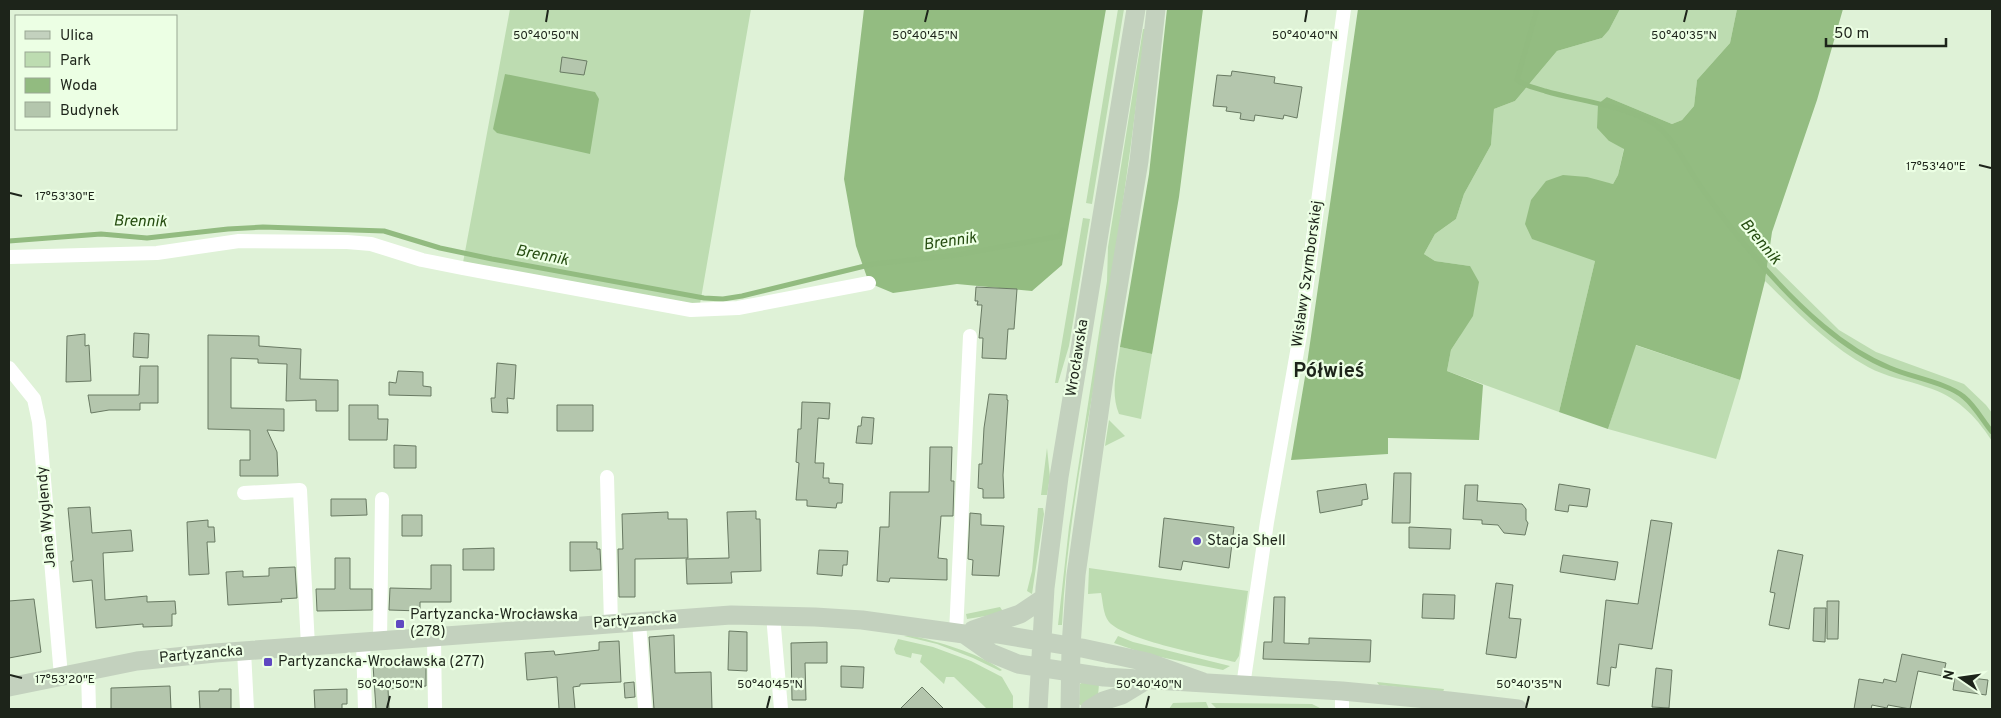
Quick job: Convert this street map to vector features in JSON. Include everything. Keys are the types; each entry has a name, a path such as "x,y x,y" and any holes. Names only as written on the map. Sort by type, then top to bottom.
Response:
{"main road":[{"name":"Wrocławska","path":"1038,709 1044,598 1065,438 1136,9"},
{"name":"Wrocławska","path":"1070,709 1071,646 1076,575 1110,336 1139,161 1156,9"},
{"path":"960,633 1020,614 1044,598"},
{"name":"Partyzancka","path":"9,687 138,661 639,620 731,615 773,615 862,620 960,633 997,634 1071,646 1148,662 1203,682"},
{"name":"Partyzancka","path":"960,633 991,653 1018,664 1145,681 1203,682"},
{"path":"1090,709 1104,701 1122,695 1145,681"},
{"path":"1203,682 1342,700 1449,701 1518,709"}],"street":[{"name":"Wisławy Szymborskiej","path":"1242,686 1267,522 1300,335 1344,9"},
{"path":"9,257 157,253 239,241 347,242 371,244 422,260 462,268 690,310 738,308 869,282"},
{"path":"960,633 970,336"},
{"name":"Jana Wyglendy","path":"9,368 34,399 39,422 61,676"},
{"path":"607,477 612,623"},
{"path":"244,493 300,490 308,646"},
{"path":"365,709 382,499"},
{"path":"773,615 781,709"},
{"path":"639,620 645,709"},
{"path":"434,637 435,709"},
{"path":"244,651 247,709"},
{"path":"88,671 89,709"}],"green space":[{"path":"510,9 751,9 699,310 462,268"},
{"path":"1118,9 1124,9 1092,204 1086,203"},
{"path":"1620,9 1737,9 1730,43 1697,80 1694,106 1682,120 1672,124 1607,97 1609,141 1624,148 1618,175 1613,184 1602,182 1595,261 1559,412 1447,371 1451,350 1460,336 1470,266 1435,261 1424,254 1435,234 1456,219 1464,194 1491,145 1494,109 1515,101 1557,51 1602,38 1609,30"},
{"path":"1143,29 1145,29 1124,196 1076,494 1067,559 1062,625 1058,625 1069,527 1107,281 1108,247"},
{"path":"1083,218 1090,219 1069,346 1058,383 1055,383"},
{"path":"1768,260 1839,330 1876,352 1964,384 1992,413 1992,441 1972,415 1956,401 1937,391 1875,370 1854,359 1827,339 1765,281"},
{"path":"1635,345 1740,380 1716,459 1608,429"},
{"path":"1120,347 1152,354 1141,419 1119,414 1116,406 1115,381"},
{"path":"1109,420 1125,436 1105,446"},
{"path":"1047,448 1050,477 1047,495 1041,495"},
{"path":"1038,508 1043,508 1044,514 1032,594 1027,591 1032,571"},
{"path":"1089,568 1248,591 1239,656 1235,662 1207,656 1149,641 1118,629 1107,619 1101,593 1088,594"},
{"path":"1000,607 1004,613 967,619 966,614"},
{"path":"910,635 969,653 992,663 1002,670 1000,671 937,644 904,636"},
{"path":"1118,636 1133,642 1230,666 1223,670 1146,654 1114,643"},
{"path":"898,639 933,647 971,661 1002,677 1013,696 1013,709 987,709 954,677 946,677 944,684 920,662 922,655 912,653 911,658 896,654 894,649"},
{"path":"1083,682 1099,684 1098,696 1083,707 1079,704 1080,684"},
{"path":"1377,682 1444,689 1443,692 1379,685"},
{"path":"1206,702 1209,709 1169,709 1173,703"},
{"path":"1211,703 1312,704 1322,709 1217,709"}],"shaded area":[{"path":"864,9 1106,9 1062,265 1032,291 957,284 893,293 869,283 856,246 844,179"},
{"path":"1167,9 1203,9 1179,197 1152,354 1120,347 1149,174"},
{"path":"1358,9 1620,9 1609,30 1602,38 1557,51 1515,101 1494,109 1491,145 1464,194 1456,219 1435,234 1424,254 1435,261 1470,266 1479,282 1473,316 1451,350 1447,371 1483,385 1479,440 1388,438 1388,454 1291,460 1306,371"},
{"path":"1737,9 1843,9 1817,100 1772,232 1765,281 1740,380 1636,345 1608,429 1559,412 1595,261 1532,239 1525,224 1531,200 1546,181 1563,175 1587,177 1613,184 1618,175 1624,149 1609,141 1597,128 1598,104 1607,97 1672,124 1682,120 1694,106 1697,80 1730,43"}],"water":[{"path":"505,74 595,92 599,99 590,154 497,133 493,129"}],"building":[{"path":"562,57 587,61 584,75 560,72"},
{"path":"1232,71 1275,77 1274,83 1302,87 1297,118 1284,115 1283,119 1255,115 1254,121 1240,119 1241,113 1226,111 1227,107 1213,106 1217,75 1231,76"},
{"path":"976,287 1017,289 1014,329 1008,329 1006,359 982,358 983,338 979,338 982,305 977,305 978,301 975,301"},
{"path":"134,333 149,334 148,358 133,357"},
{"path":"85,334 85,346 89,345 91,381 66,382 67,336"},
{"path":"208,335 259,336 259,346 301,349 300,379 338,380 338,411 316,411 316,400 286,401 287,364 258,363 258,359 231,358 231,408 284,409 284,431 267,430 277,452 278,476 240,476 240,460 250,460 250,430 208,429"},
{"path":"497,363 516,365 514,399 507,398 508,413 492,412 491,398 495,398"},
{"path":"140,366 158,366 158,403 140,403 140,410 109,410 91,413 88,395 139,395"},
{"path":"398,371 423,372 423,386 431,387 431,396 389,395 389,382 396,383"},
{"path":"989,394 1007,395 1008,400 1003,475 1004,498 983,498 983,489 978,488 979,464 982,464 984,428"},
{"path":"802,402 830,403 829,419 818,418 815,463 824,463 823,478 829,478 829,483 843,484 842,503 837,503 836,508 807,506 807,500 796,500 799,463 796,462 798,429 801,429"},
{"path":"349,405 378,405 378,419 388,419 387,440 349,440"},
{"path":"557,405 593,405 593,431 557,431"},
{"path":"862,417 874,418 872,444 856,443 858,426 861,426"},
{"path":"394,445 416,446 416,468 394,468"},
{"path":"930,447 952,447 951,481 954,481 953,516 941,516 938,558 947,559 947,580 890,578 889,582 877,581 880,527 889,527 890,492 929,492"},
{"path":"1394,473 1411,473 1410,523 1392,523"},
{"path":"1366,484 1368,499 1362,500 1362,505 1320,513 1317,491"},
{"path":"1559,484 1590,489 1587,507 1569,505 1568,512 1555,510"},
{"path":"1465,485 1478,485 1477,501 1522,504 1526,509 1526,520 1528,523 1525,535 1504,533 1498,525 1482,524 1482,520 1463,519"},
{"path":"331,499 366,499 367,515 331,516"},
{"path":"90,507 92,533 131,530 133,551 103,553 105,600 147,596 147,602 175,601 176,614 172,614 172,626 143,627 143,624 96,628 92,580 73,582 68,508"},
{"path":"756,511 756,519 760,519 761,571 731,572 732,583 687,584 686,559 729,558 727,512"},
{"path":"668,512 668,519 687,519 688,558 635,559 635,597 619,597 618,549 623,549 622,514"},
{"path":"970,513 981,514 981,525 1004,526 999,576 972,575 973,560 968,559"},
{"path":"402,515 422,515 422,536 402,536"},
{"name":"Stacja Shell","path":"1164,518 1234,527 1229,568 1183,561 1181,570 1159,567"},
{"path":"208,520 208,527 214,527 215,542 207,542 209,574 189,575 187,522"},
{"path":"1651,520 1672,523 1652,649 1619,644 1616,668 1611,667 1609,686 1597,684 1606,600 1638,604"},
{"path":"1409,527 1451,529 1450,549 1409,548"},
{"path":"570,542 597,542 597,549 600,549 601,570 570,571"},
{"path":"494,548 494,570 463,570 463,549"},
{"path":"819,550 848,551 847,565 843,565 842,576 817,574"},
{"path":"1778,550 1803,555 1789,629 1769,625 1775,593 1770,592"},
{"path":"1563,555 1618,562 1615,580 1560,572"},
{"path":"335,558 350,558 350,589 372,589 372,610 317,611 316,589 335,589"},
{"path":"431,565 451,565 451,602 420,602 420,611 389,610 390,588 431,589"},
{"path":"295,567 297,598 281,599 282,602 228,605 226,572 243,571 243,577 269,576 269,568"},
{"path":"1496,583 1513,585 1509,618 1521,619 1516,658 1486,654"},
{"path":"1423,594 1455,595 1454,619 1422,618"},
{"path":"1274,597 1285,597 1284,643 1309,644 1309,638 1371,640 1370,662 1263,659 1264,642 1272,642"},
{"path":"34,599 41,652 9,658 9,601"},
{"path":"1827,601 1839,601 1838,639 1827,639"},
{"path":"1814,608 1826,608 1825,642 1813,641"},
{"path":"729,631 747,632 747,671 728,670"},
{"path":"674,635 675,673 711,672 712,709 654,709 649,637"},
{"path":"619,641 621,682 580,684 580,686 573,687 575,709 559,709 557,677 527,680 525,653 554,651 555,655 599,650 599,642"},
{"path":"827,642 827,663 805,663 806,700 792,700 791,643"},
{"path":"1902,654 1946,663 1943,676 1918,671 1910,709 1888,705 1887,708 1872,705 1871,709 1854,709 1859,679 1883,683 1884,679 1896,682"},
{"path":"426,661 426,686 388,689 389,709 376,709 373,665"},
{"path":"841,666 864,667 863,688 841,687"},
{"path":"1656,668 1672,670 1669,708 1652,707"},
{"path":"1955,676 1988,680 1986,695 1953,690"},
{"path":"634,682 635,697 625,698 624,683"},
{"path":"170,686 171,709 111,709 111,688"},
{"path":"922,687 944,709 900,709"},
{"path":"219,689 231,689 231,709 200,709 199,691 219,691"},
{"path":"347,689 347,704 342,704 342,709 315,709 314,690"}],"waterway":[{"name":"Brennik","path":"1537,9 1517,80 1545,91 1618,109 1646,119 1657,126 1671,140 1703,190 1744,244 1774,279 1806,311 1838,338 1872,360 1957,392 1972,405 1992,432"},
{"name":"Brennik","path":"9,241 101,234 147,238 263,227 384,231 440,248 492,259 704,298 723,299 873,264 957,255 1060,236 1063,230"}],"place":[{"name":"Stacja Shell","path":"1197,541"},
{"name":"Partyzancka-Wrocławska (278)","path":"400,624"},
{"name":"Partyzancka-Wrocławska (277)","path":"268,662"}],"district":[{"name":"Półwieś","path":"1329,372"}]}
